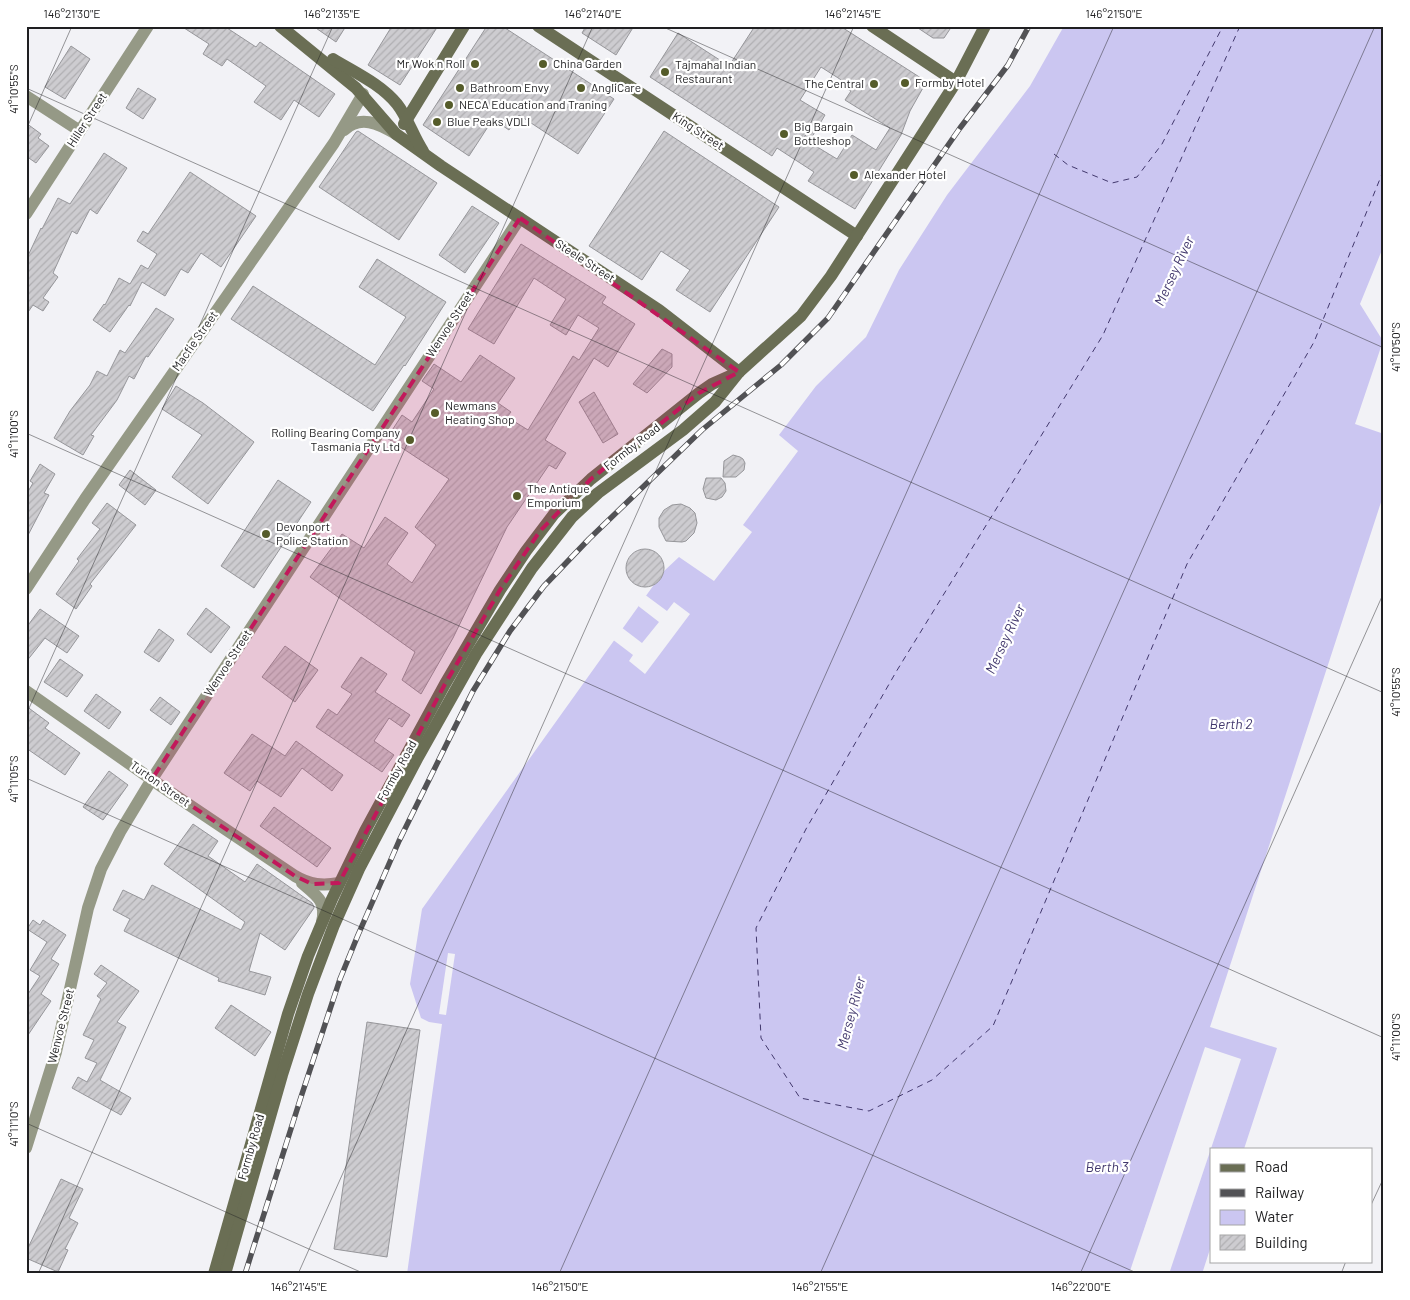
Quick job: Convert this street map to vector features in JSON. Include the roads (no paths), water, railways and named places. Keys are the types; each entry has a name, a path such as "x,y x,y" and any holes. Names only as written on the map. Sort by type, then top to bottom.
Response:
{"main road":[{"name":"Steele Street","path":"280,26 363,94 396,134 659,310 739,372"},
{"name":"Steele Street","path":"280,26 384,92 396,102 426,155"},
{"path":"396,134 407,120 464,26"},
{"name":"King Street","path":"538,26 857,236"},
{"path":"872,26 956,82"},
{"name":"Formby Road","path":"225,1274 282,1075 308,994 334,925 359,869 418,756 466,671 532,568 572,518 598,493 683,430 716,402 739,372 801,316 817,296 857,236 956,82 985,26"},
{"name":"Formby Road","path":"214,1274 299,981 322,923 365,831 445,684 500,590 540,531 564,504 591,479 699,393 712,384 739,372"}],"street":[{"name":"Hiller Street","path":"26,214 148,26"},
{"name":"Macfie Street","path":"26,589 84,500 338,136 363,94"},
{"path":"26,96 80,131"},
{"path":"338,136 350,125 359,121 377,125 396,134"},
{"name":"Wenvoe Street","path":"26,1148 56,1052 88,908 101,869 120,832 152,779 520,218"},
{"name":"Turton Street","path":"26,691 295,876 320,899 324,912 322,923"},
{"name":"Turton Street","path":"295,876 312,884 340,883"}],"water":[{"path":"1064,26 1384,26 1384,245 1360,304 1383,341 1355,424 1384,434 1384,493 1210,1027 1277,1048 1244,1148 1210,1148 1210,1249 1202,1274 407,1274 442,1024 429,1022 421,1018 410,984 422,909 663,572 679,557 714,581 752,532 743,525 798,451 779,435 816,386 866,337 899,270 947,195 1030,86"}],"railway":[{"path":"245,1274 340,979 358,935 399,841 473,691 510,631 544,586 589,539 702,430 781,365 828,318 960,128 1008,65 1029,26"}],"place":[{"name":"Mr Wok n Roll","path":"475,64"},
{"name":"China Garden","path":"543,64"},
{"name":"Tajmahal Indian Restaurant","path":"665,72"},
{"name":"Formby Hotel","path":"905,83"},
{"name":"The Central","path":"874,84"},
{"name":"Bathroom Envy","path":"460,88"},
{"name":"AngliCare","path":"581,88"},
{"name":"NECA Education and Traning","path":"449,105"},
{"name":"Blue Peaks VDLl","path":"437,122"},
{"name":"Big Bargain Bottleshop","path":"784,134"},
{"name":"Alexander Hotel","path":"854,175"},
{"name":"Newmans Heating Shop","path":"435,413"},
{"name":"Rolling Bearing Company Tasmania Pty Ltd","path":"410,440"},
{"name":"The Antique Emporium","path":"517,496"},
{"name":"Devonport Police Station","path":"266,534"}],"water label":[{"name":"Mersey River","path":"1174,271"},
{"name":"Mersey River","path":"1005,639"},
{"name":"Berth 2","path":"1231,724"},
{"name":"Mersey River","path":"851,1013"},
{"name":"Berth 3","path":"1107,1167"}]}
